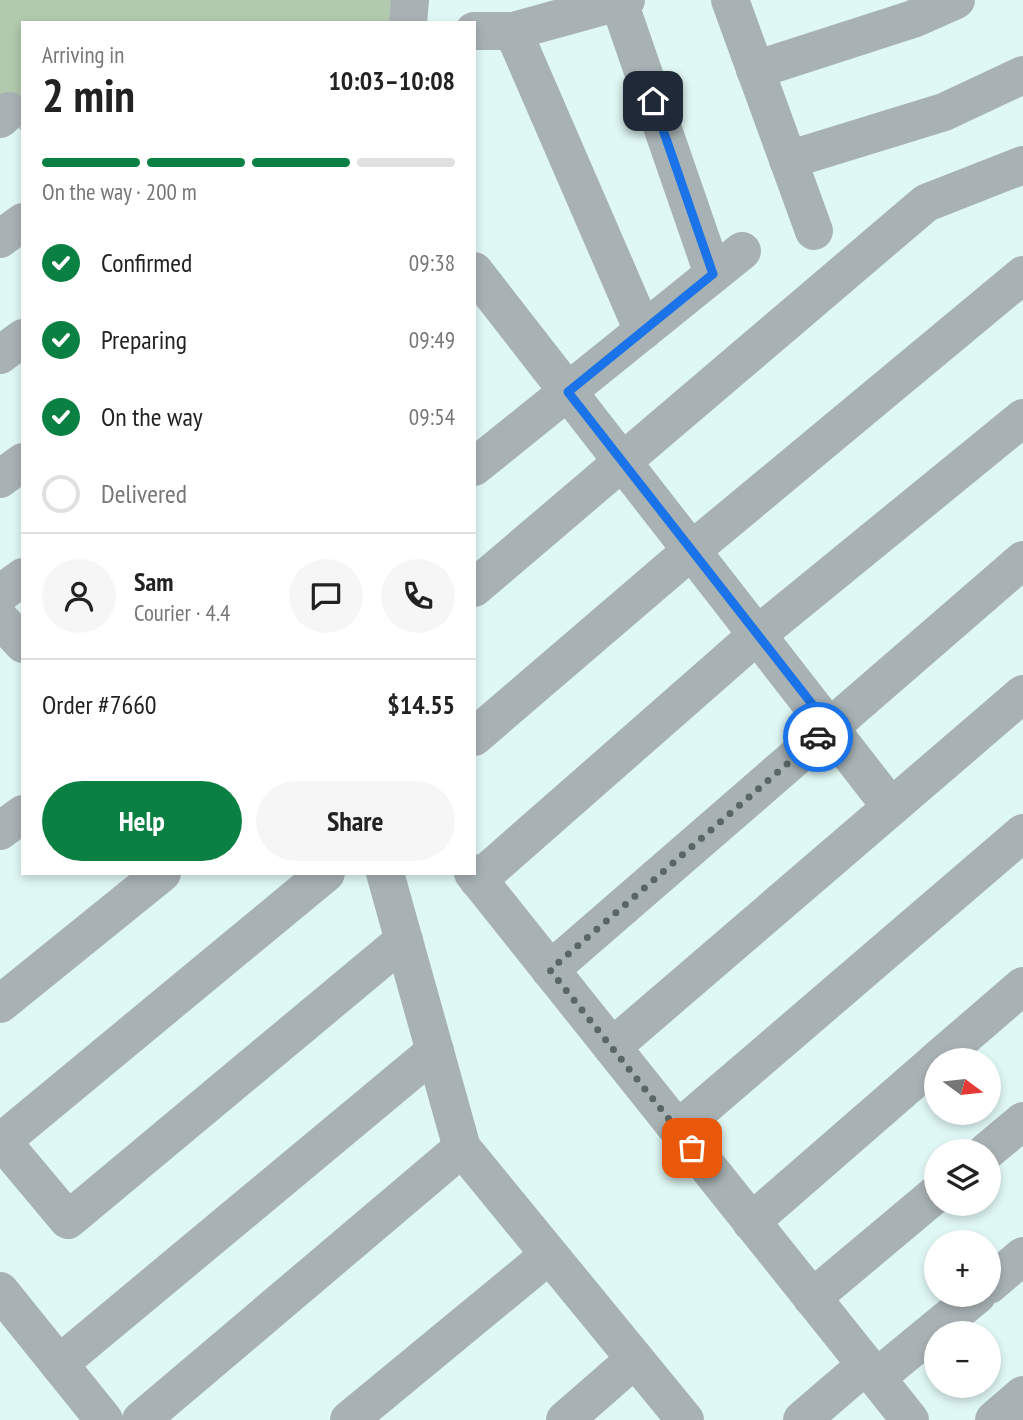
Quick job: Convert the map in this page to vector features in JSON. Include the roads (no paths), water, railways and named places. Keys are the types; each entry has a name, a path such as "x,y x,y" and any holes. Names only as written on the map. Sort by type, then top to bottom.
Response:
{"street":[{"path":"408,21 410,0"},
{"path":"730,0 814,231"},
{"path":"755,69 913,19 956,0"},
{"path":"476,32 513,31 622,1 713,274"},
{"path":"513,31 643,331"},
{"path":"788,160 944,112 1023,75"},
{"path":"476,586 926,203 1023,165"},
{"path":"0,239 21,223"},
{"path":"476,465 742,251"},
{"path":"476,274 891,807"},
{"path":"476,735 692,550 1023,275"},
{"path":"0,355 21,339"},
{"path":"910,1420 475,877 757,635 1023,418"},
{"path":"0,479 21,463"},
{"path":"550,970 1023,560"},
{"path":"0,594 21,578"},
{"path":"0,619 21,641"},
{"path":"612,1047 1023,694"},
{"path":"0,831 21,815"},
{"path":"678,1129 1023,833"},
{"path":"0,1003 160,875"},
{"path":"324,875 1,1140 68,1220 404,940"},
{"path":"386,875 462,1149 685,1420"},
{"path":"952,1048 1023,986"},
{"path":"59,1364 435,1051"},
{"path":"751,1222 924,1072"},
{"path":"1001,1139 1023,1121"},
{"path":"141,1420 462,1149"},
{"path":"812,1298 924,1204"},
{"path":"349,1420 549,1255"},
{"path":"1001,1275 1023,1256"},
{"path":"0,1291 104,1420"},
{"path":"802,1420 960,1307"},
{"path":"565,1420 635,1359"},
{"path":"993,1420 1023,1395"}]}
